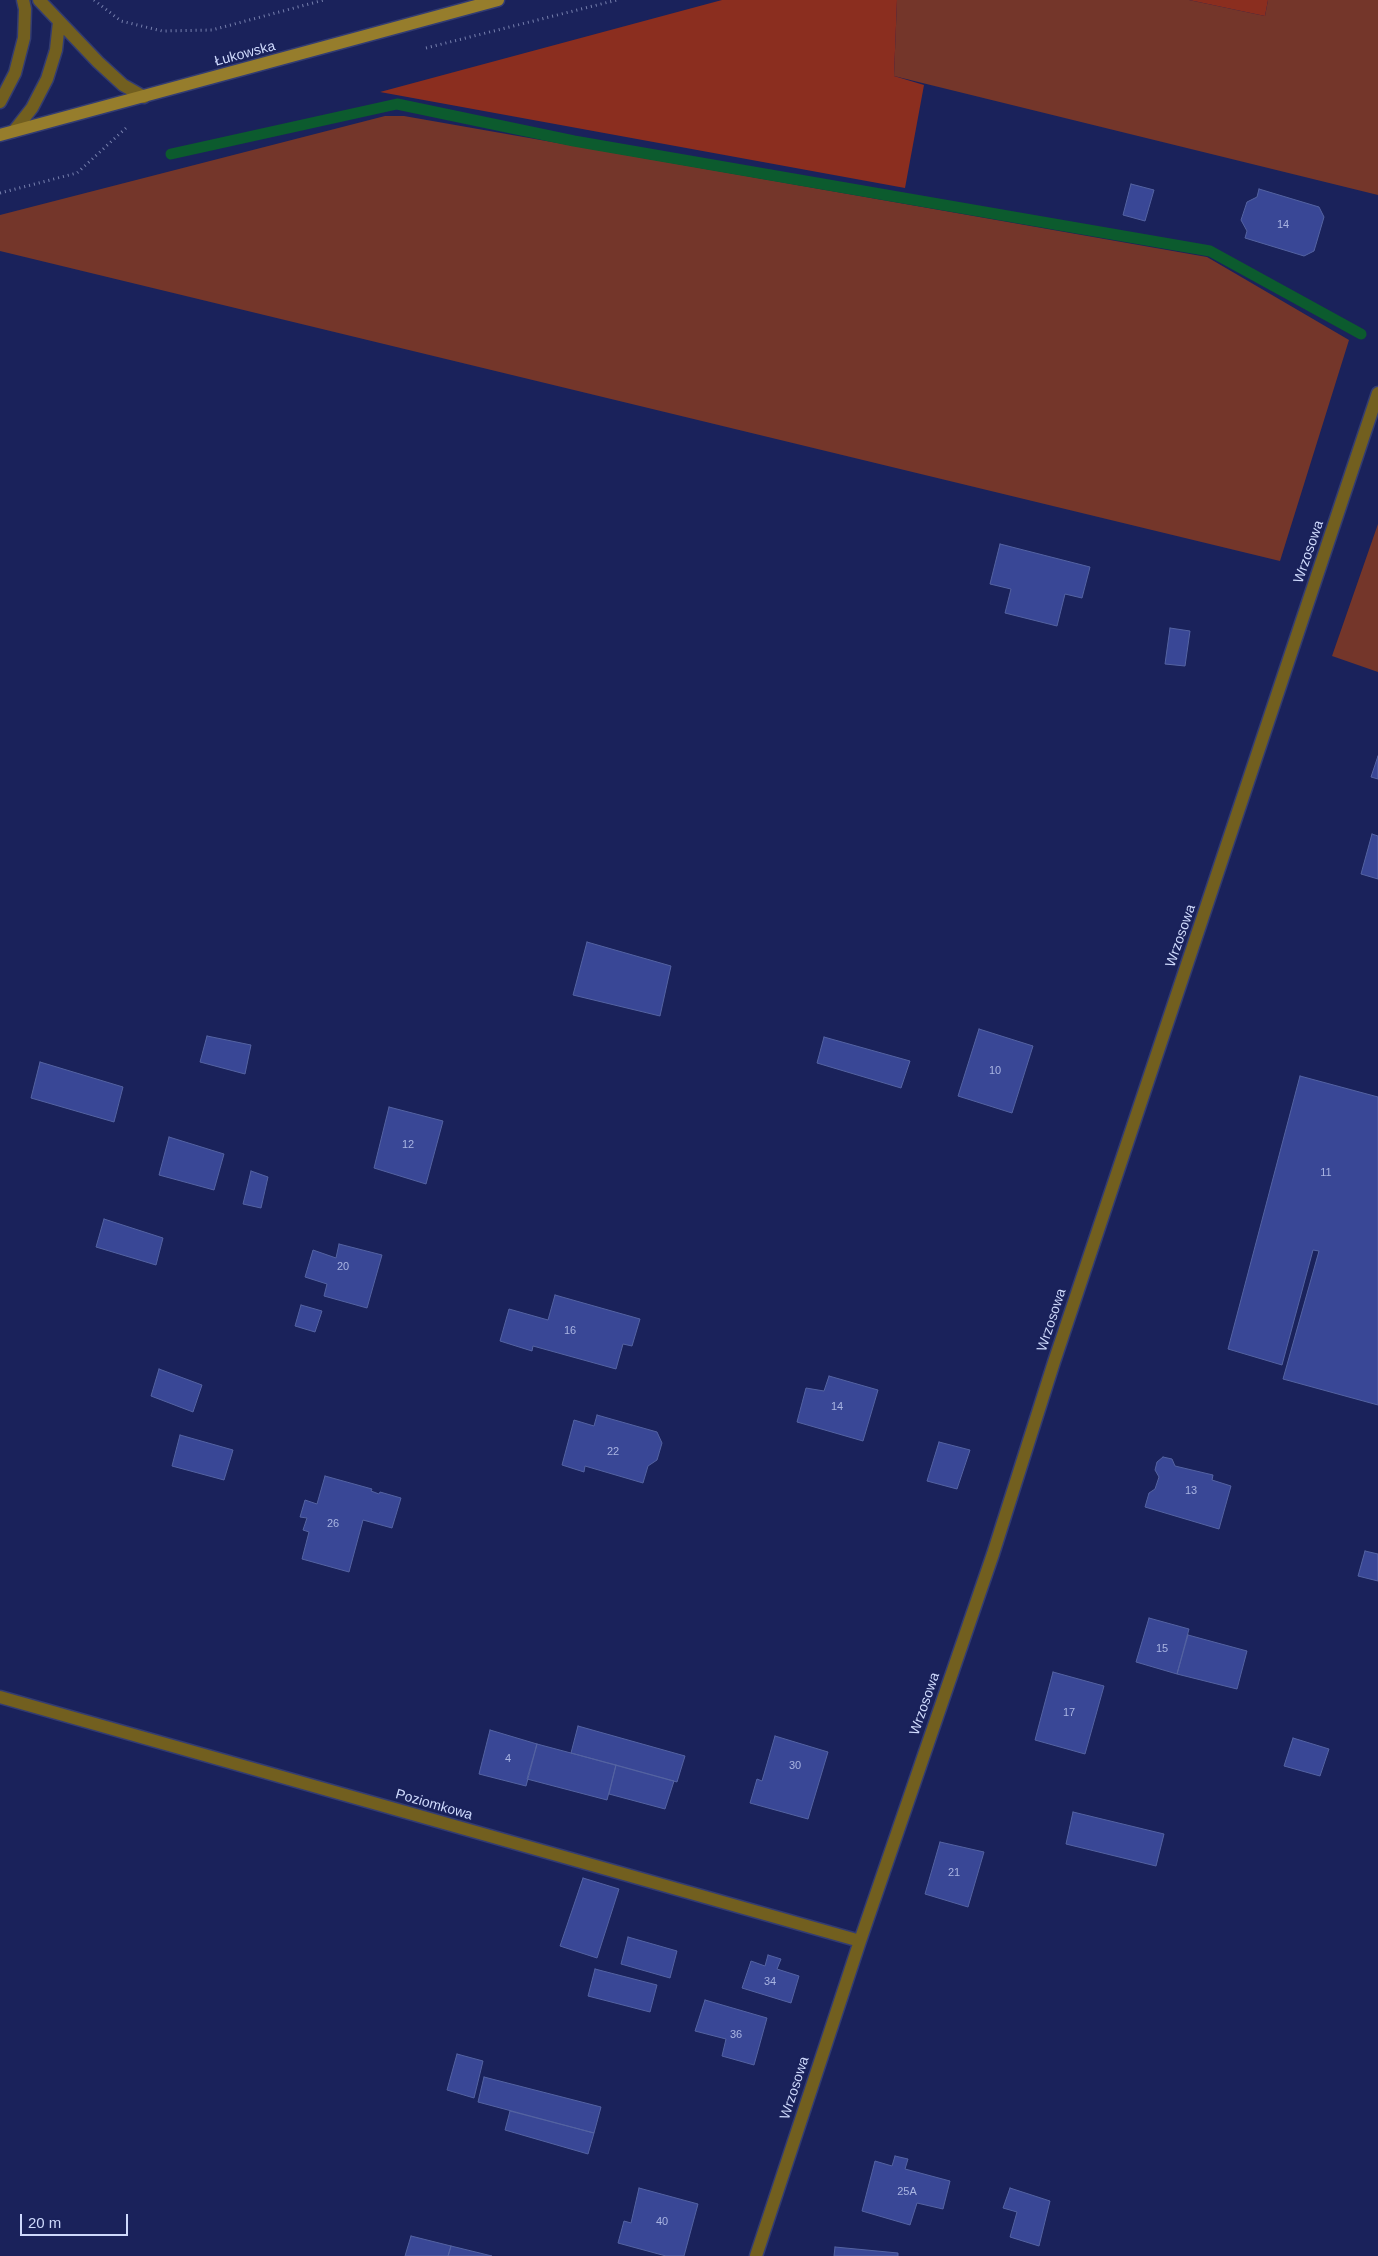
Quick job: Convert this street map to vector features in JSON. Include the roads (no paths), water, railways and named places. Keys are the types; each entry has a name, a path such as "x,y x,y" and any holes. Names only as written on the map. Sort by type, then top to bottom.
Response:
{"main road":[{"name":"Łukowska","path":"0,135 498,0"}],"street":[{"path":"0,102 15,73 24,38 25,9 23,0"},
{"path":"39,0 123,85 144,97"},
{"path":"14,131 32,108 47,79 56,50 59,22"},
{"name":"Wrzosowa","path":"756,2256 860,1941 992,1554 1054,1362 1378,393"},
{"name":"Poziomkowa","path":"0,1697 860,1941"}],"waterway":[{"path":"171,154 397,104 574,141 1210,251 1361,334"}]}
